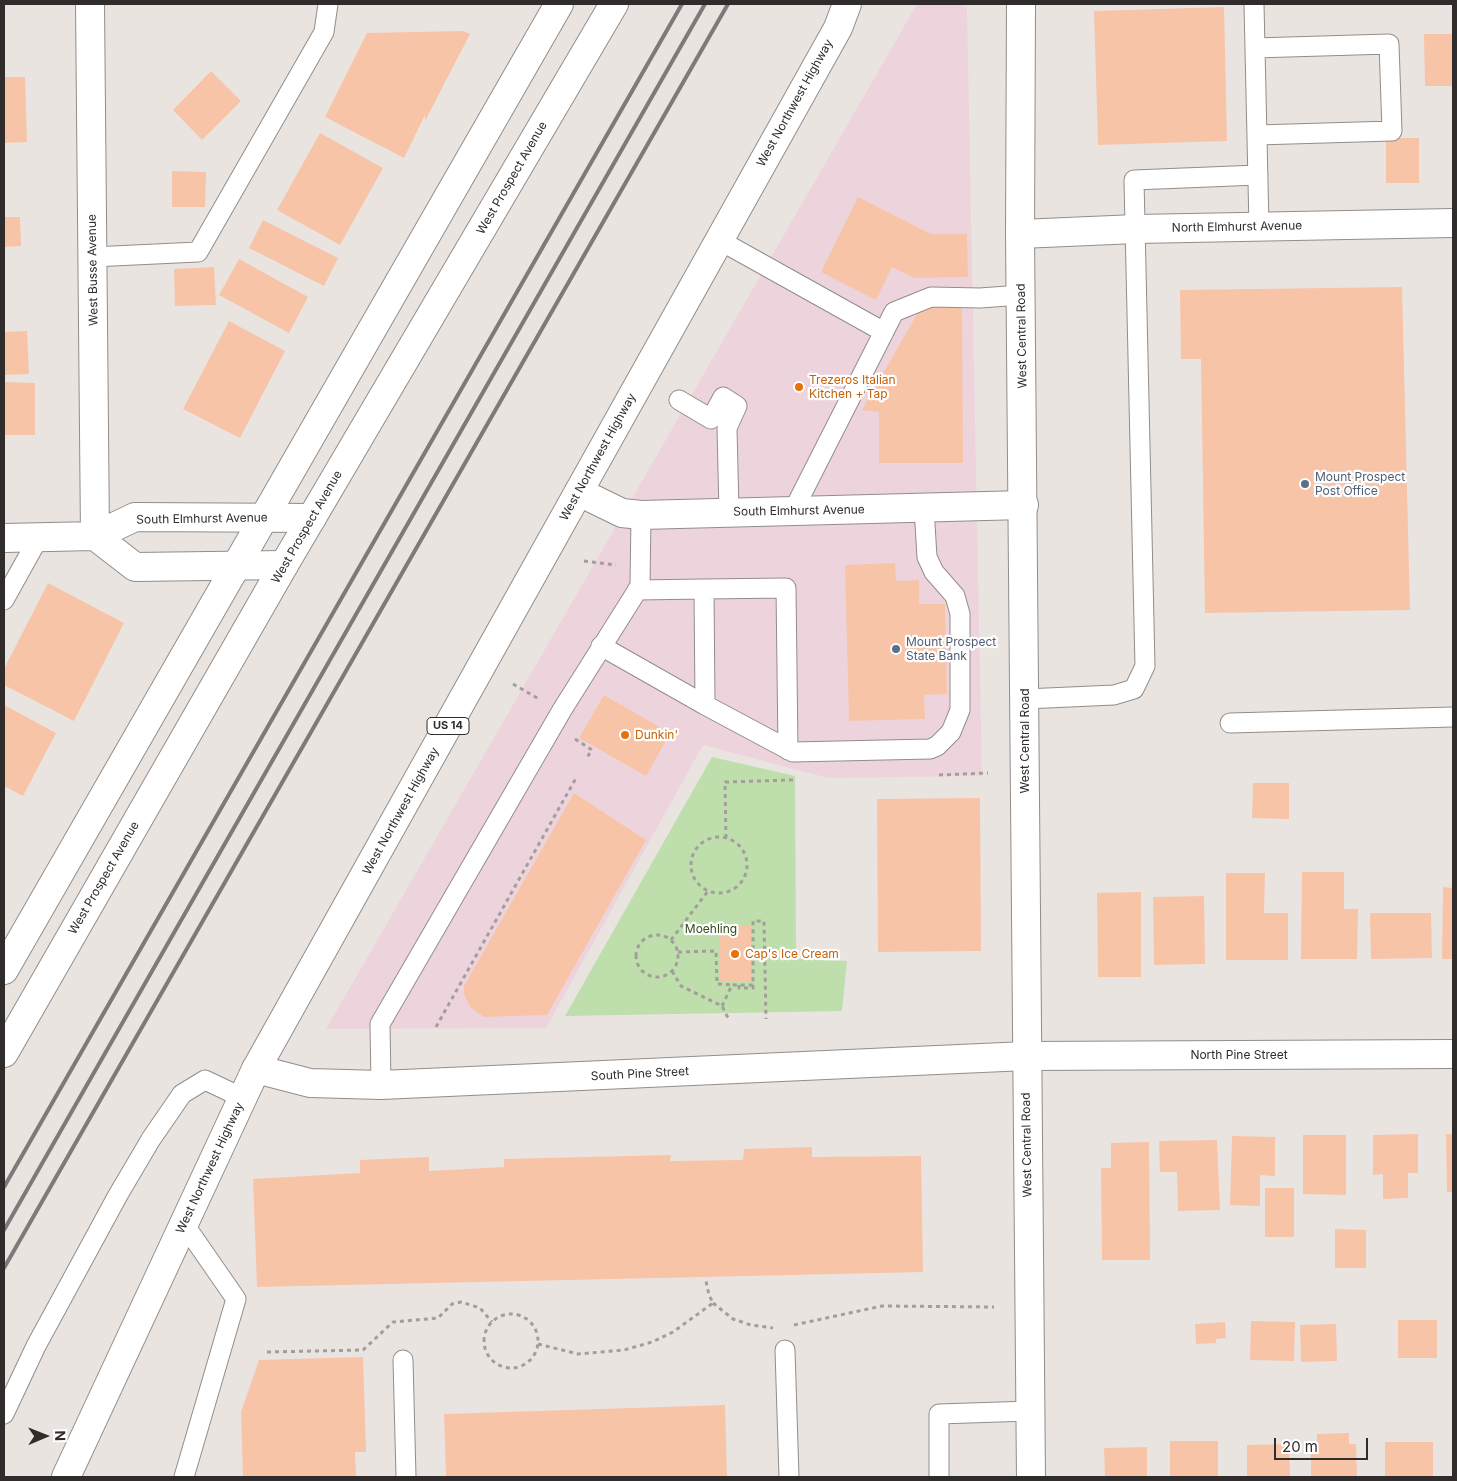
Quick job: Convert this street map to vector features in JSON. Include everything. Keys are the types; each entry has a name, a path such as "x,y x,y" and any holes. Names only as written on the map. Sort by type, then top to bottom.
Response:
{"street":[{"name":"West Busse Avenue","path":"90,4 95,536"},
{"path":"4,970 559,4"},
{"name":"West Prospect Avenue","path":"4,1053 284,565 614,4"},
{"name":"West Northwest Highway","path":"66,1477 256,1069 579,492 842,16 858,4"},
{"name":"West Central Road","path":"1021,4 1020,234 1024,505 1026,1056 1031,1477"},
{"name":"North Elmhurst Avenue","path":"1020,234 1136,229 1453,223"},
{"name":"South Elmhurst Avenue","path":"579,492 622,512 641,515 1024,505"},
{"name":"South Elmhurst Avenue","path":"4,538 95,536 135,517 312,518"},
{"path":"95,536 135,567 284,565"},
{"name":"North Pine Street","path":"1026,1056 1453,1054"},
{"name":"South Pine Street","path":"256,1069 310,1083 381,1085 1026,1056"}],"lane":[{"path":"92,257 198,252 324,32 328,4"},
{"path":"1254,4 1259,227"},
{"path":"1255,48 1390,44 1392,131 1257,135"},
{"path":"1024,699 1114,696 1134,689 1145,666 1134,180 1258,175"},
{"path":"719,240 884,332"},
{"path":"793,511 894,312 932,297 980,298 1021,295"},
{"path":"679,400 719,424 729,512"},
{"path":"601,646 704,705 791,751 930,749 942,743 958,717 961,701 960,614 956,596 934,572 927,557 924,508"},
{"path":"381,1085 380,1024 601,646 637,590 641,580 641,515"},
{"path":"4,600 40,537"},
{"path":"637,590 786,588 791,751"},
{"path":"704,589 704,705"},
{"path":"1230,723 1453,716"},
{"path":"4,1414 36,1346 118,1194 151,1139 182,1094 205,1080 243,1098"},
{"path":"184,1224 236,1298 184,1477"},
{"path":"785,1350 789,1477"},
{"path":"403,1360 406,1477"},
{"path":"939,1477 939,1414 1030,1410"}],"path":[{"path":"584,561 622,565"},
{"path":"513,684 544,702"},
{"path":"586,759 592,750"},
{"path":"930,775 988,773"},
{"path":"436,1027 576,778"},
{"path":"726,838 725,782 803,779"},
{"path":"726,838 734,841 742,849 747,860 746,872 741,883 732,890 720,893 708,891 698,883 694,876 692,868 693,856 699,846 706,840 726,838"},
{"path":"670,940 708,891"},
{"path":"678,952 716,951 717,984 753,985 753,921 764,921 766,1018"},
{"path":"662,936 670,940 678,952 677,964 672,971 663,977 651,977 642,971 636,959 638,946 649,937 662,936"},
{"path":"672,971 682,987 722,1006 729,1020"},
{"path":"722,1006 732,984"},
{"path":"706,1281 713,1303 733,1319 751,1325 779,1328"},
{"path":"267,1352 363,1350 393,1322 438,1318 452,1304 461,1302 480,1308 492,1322"},
{"path":"538,1344 578,1354 632,1349 673,1332 713,1303"},
{"path":"788,1326 837,1318 882,1306 994,1307"},
{"path":"507,1314 523,1316 535,1328 538,1344 534,1357 528,1363 515,1368 502,1367 491,1359 485,1347 486,1334 492,1322 507,1314"}],"shaded area":[{"path":"917,4 962,4 967,8 982,776 828,778 703,745 546,1028 326,1029"}],"green space":[{"name":"Moehling","path":"712,757 795,776 796,959 847,961 842,1011 565,1016"}],"building":[{"path":"1224,7 1227,141 1098,145 1094,11"},
{"path":"463,31 470,34 425,121 425,115 404,158 325,117 367,33"},
{"path":"1424,34 1453,34 1453,86 1425,86"},
{"path":"211,71 241,101 202,140 173,110"},
{"path":"4,77 25,77 27,142 4,143"},
{"path":"320,133 383,168 340,245 277,210"},
{"path":"1386,138 1419,138 1419,183 1386,183"},
{"path":"172,171 206,172 205,207 172,207"},
{"path":"858,197 931,234 967,234 968,277 914,278 892,267 876,300 821,272"},
{"path":"4,217 20,217 21,246 4,247"},
{"path":"263,220 338,258 324,286 249,248"},
{"path":"239,259 308,297 289,333 219,295"},
{"path":"214,267 216,305 175,306 174,269"},
{"name":"Mount Prospect Post Office","path":"1402,287 1410,610 1205,613 1201,359 1181,359 1180,290"},
{"path":"921,307 962,307 963,463 879,463 879,412 862,410"},
{"path":"229,321 285,351 240,438 183,409"},
{"path":"27,331 29,374 4,375 4,332"},
{"path":"4,382 35,383 35,435 4,435"},
{"name":"Mount Prospect State Bank","path":"895,563 896,581 919,580 919,604 945,604 947,694 924,695 925,719 849,721 845,565"},
{"path":"48,583 124,623 74,721 4,685 4,669"},
{"name":"Dunkin'","path":"604,695 670,733 646,776 579,738"},
{"path":"4,705 56,733 23,796 4,786"},
{"path":"1253,783 1289,783 1289,819 1252,818"},
{"path":"574,793 646,840 547,1015 484,1017 470,1007 464,994 464,986"},
{"path":"980,798 981,951 878,952 877,799"},
{"path":"1302,872 1344,872 1344,909 1358,909 1357,959 1301,959"},
{"path":"1226,873 1265,873 1264,913 1288,913 1288,960 1226,960"},
{"path":"1443,887 1453,888 1453,959 1442,959"},
{"path":"1141,892 1141,977 1098,977 1097,893"},
{"path":"1204,896 1205,964 1154,965 1153,897"},
{"path":"1370,913 1431,913 1432,958 1371,959"},
{"name":"Cap's Ice Cream","path":"720,926 751,926 751,982 720,981"},
{"path":"1418,1134 1418,1173 1408,1173 1408,1198 1383,1199 1383,1174 1373,1175 1373,1135"},
{"path":"1446,1134 1453,1134 1453,1192 1447,1192"},
{"path":"1303,1135 1346,1135 1346,1195 1303,1194"},
{"path":"1232,1136 1275,1137 1275,1176 1260,1175 1260,1206 1230,1205"},
{"path":"1217,1140 1220,1210 1178,1211 1177,1172 1160,1172 1159,1141"},
{"path":"1149,1142 1150,1260 1102,1260 1101,1168 1111,1168 1111,1143"},
{"path":"812,1147 812,1157 921,1156 923,1272 257,1287 253,1179 360,1173 360,1160 429,1157 429,1171 504,1167 504,1159 671,1155 670,1161 743,1160 744,1149"},
{"path":"1265,1188 1294,1188 1294,1237 1265,1237"},
{"path":"1335,1229 1366,1230 1366,1268 1335,1268"},
{"path":"1398,1320 1437,1320 1437,1358 1398,1358"},
{"path":"1251,1321 1295,1322 1294,1361 1250,1360"},
{"path":"1225,1322 1226,1338 1216,1339 1216,1343 1196,1344 1195,1324"},
{"path":"1336,1324 1337,1361 1301,1362 1300,1325"},
{"path":"363,1357 366,1452 355,1452 356,1477 243,1477 241,1412 259,1360"},
{"path":"725,1405 727,1477 446,1477 444,1414"},
{"path":"1349,1433 1349,1444 1356,1444 1357,1477 1311,1477 1311,1445 1317,1444 1317,1434"},
{"path":"1170,1441 1218,1441 1218,1477 1170,1477"},
{"path":"1385,1442 1433,1442 1433,1477 1385,1477"},
{"path":"1289,1444 1290,1477 1247,1477 1247,1445"},
{"path":"1147,1447 1147,1477 1105,1477 1104,1448"}],"railway":[{"path":"4,1187 682,4"},
{"path":"4,1230 705,4"},
{"path":"4,1268 728,4"}],"place":[{"name":"Trezeros Italian Kitchen + Tap","path":"799,387"},
{"name":"Mount Prospect Post Office","path":"1305,484"},
{"name":"Mount Prospect State Bank","path":"896,649"},
{"name":"Dunkin'","path":"625,735"},
{"name":"Cap's Ice Cream","path":"735,954"}]}
